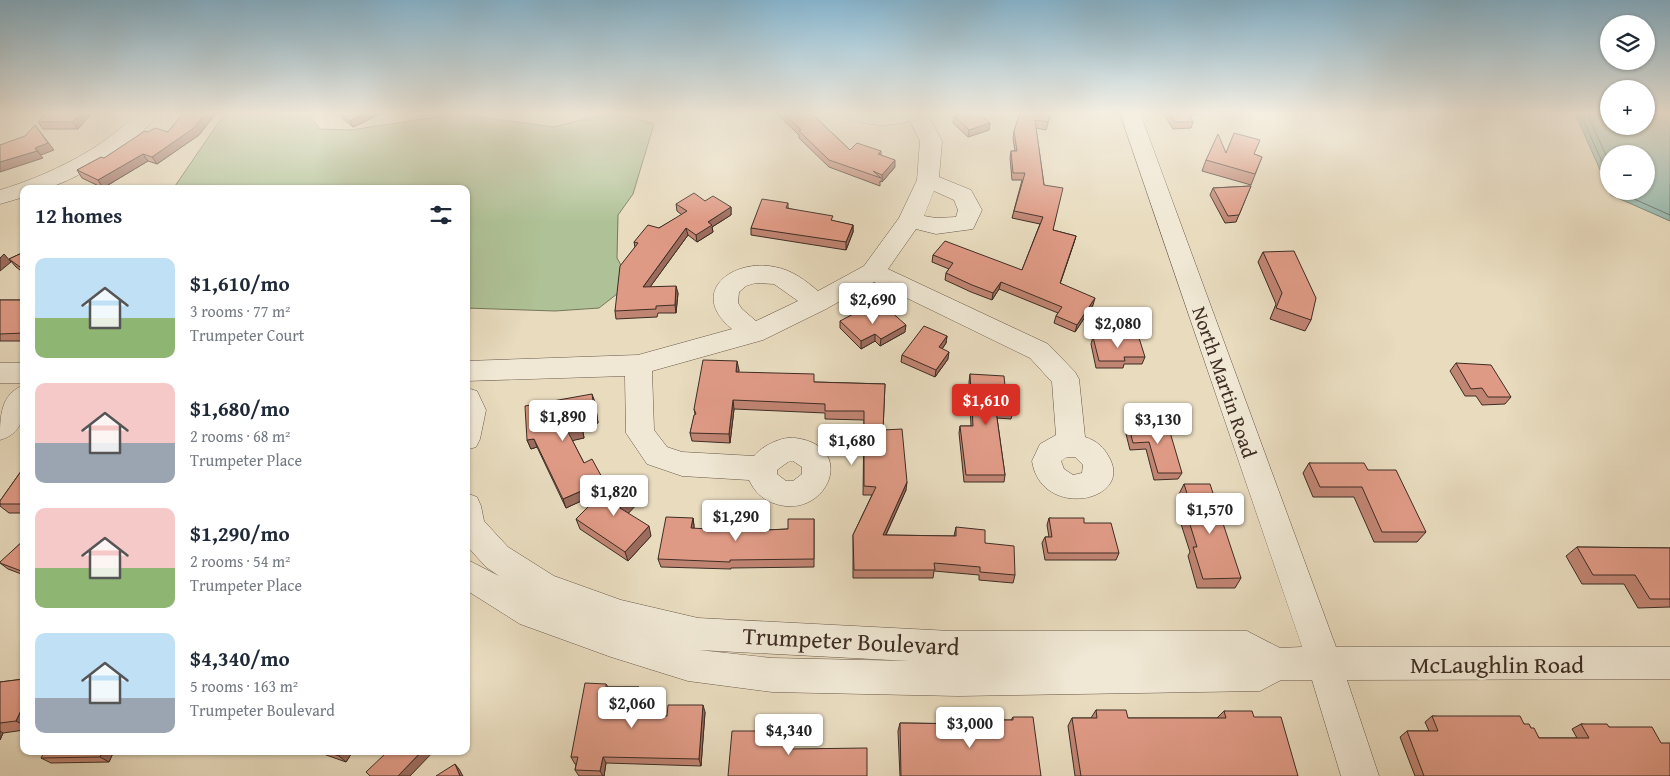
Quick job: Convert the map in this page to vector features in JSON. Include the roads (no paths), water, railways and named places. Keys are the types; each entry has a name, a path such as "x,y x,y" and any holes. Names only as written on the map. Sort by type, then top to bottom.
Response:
{"street":[{"path":"36,185 108,149"},
{"path":"471,371 638,364 754,332 817,303 873,272 910,220 928,180 930,149"},
{"name":"North Martin Road","path":"1143,149 1325,665 1360,776"},
{"path":"910,220 936,226 965,224 970,210 963,195 928,180"},
{"path":"0,197 20,192"},
{"path":"873,272 1039,351 1065,378 1071,444"},
{"path":"754,332 730,313 725,303 726,294 732,284 742,278 756,274 782,277 817,303"},
{"path":"638,364 640,433 657,456 682,464 763,469"},
{"path":"0,373 20,373"},
{"path":"0,429 20,402"},
{"path":"470,406 472,410 470,420"},
{"name":"Trumpeter Boulevard","path":"470,527 497,557 543,587 621,614 698,634 952,647 1247,647 1277,664 1325,665"},
{"name":"Trumpeter Boulevard","path":"470,575 532,613 611,641 688,665 763,674 958,678 1260,674 1277,664"},
{"name":"McLaughlin Road","path":"1325,665 1670,663"}],"water":[{"path":"1591,149 1600,149 1600,170"},
{"path":"1655,149 1670,149 1670,221 1622,200 1655,200"}]}
